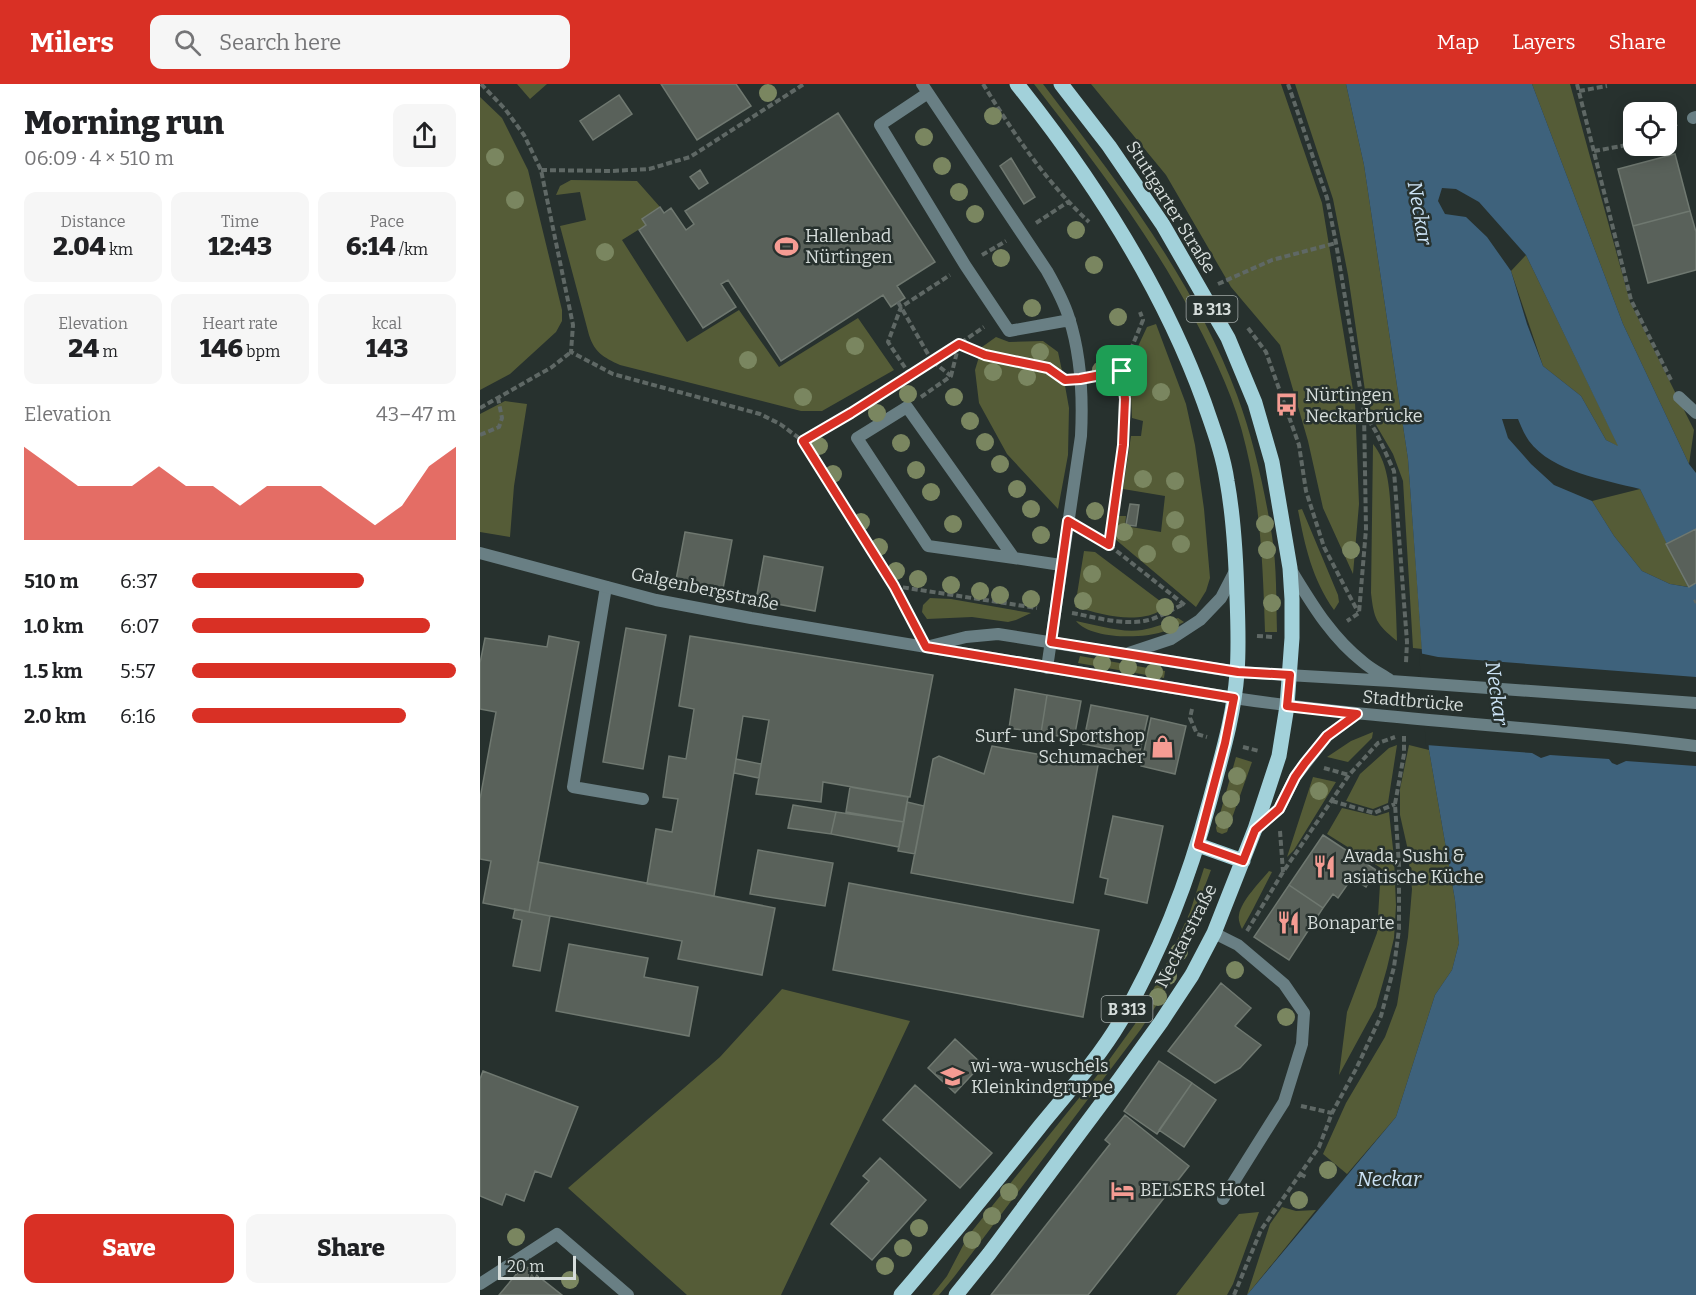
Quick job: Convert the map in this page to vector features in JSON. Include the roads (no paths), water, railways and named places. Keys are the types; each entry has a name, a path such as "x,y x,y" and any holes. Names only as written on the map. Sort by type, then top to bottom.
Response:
{"main road":[{"name":"B 313","path":"1017,84 1084,172 1151,282 1181,343 1215,435 1227,481 1236,568 1239,634 1238,672 1234,698"},
{"name":"Stuttgarter Straße","path":"1061,84 1109,146 1162,225 1228,338 1255,403 1272,462 1290,568 1292,599 1290,675"},
{"name":"Neckarstraße","path":"956,1295 1161,1022 1192,975 1214,933 1255,830 1279,756 1290,675"},
{"name":"Neckarstraße","path":"901,1295 954,1234 1092,1061 1118,1026 1149,971 1172,921 1198,845 1225,743 1234,698"},
{"path":"1198,845 1243,861"}],"street":[{"path":"1047,668 1082,436 1082,404 1076,346 1070,320 1060,294 1047,271 925,88 880,125 965,265 1009,331 1070,320"},
{"path":"1679,397 1696,413"},
{"path":"1014,558 907,407 857,438 928,546 1014,558 1061,564"},
{"name":"Galgenbergstraße","path":"480,553 656,600 751,618 1234,698"},
{"name":"Galgenbergstraße","path":"1126,654 1171,639 1200,620 1221,598 1236,568"},
{"path":"1290,568 1332,632 1364,663 1391,681"},
{"path":"606,587 573,787 643,799"},
{"name":"Galgenbergstraße","path":"926,647 966,637 998,634 1238,672"},
{"name":"Stadtbrücke","path":"1238,672 1696,703"},
{"name":"Stadtbrücke","path":"1234,698 1357,714 1696,746"},
{"path":"1255,830 1279,809 1295,777 1327,736 1357,714"},
{"path":"1214,933 1238,945 1284,984 1304,1012 1302,1044 1284,1102 1223,1199"},
{"path":"480,1284 557,1234 628,1295"}],"water":[{"name":"Neckar","path":"1346,84 1532,84 1623,324 1689,464 1696,473 1696,1295 1247,1295 1396,1117 1435,995 1452,970 1459,943 1455,900 1429,750 1408,459 1364,165","holes":["1442,188 1456,189 1479,202 1526,255 1618,446 1606,440 1581,396 1543,366 1511,271 1487,237 1466,217 1445,214 1438,201","1502,419 1518,419 1527,438 1539,452 1551,460 1580,473 1640,489 1688,587 1670,584 1642,571 1614,536 1592,501 1554,485 1508,438"]}],"place":[{"name":"Hallenbad Nürtingen","path":"787,246"},
{"name":"Nürtingen Neckarbrücke","path":"1287,405"},
{"name":"Surf- und Sportshop Schumacher","path":"1163,746"},
{"name":"Avada, Sushi & asiatische Küche","path":"1325,866"},
{"name":"Bonaparte","path":"1289,923"},
{"name":"wi-wa-wuschels Kleinkindgruppe","path":"953,1076"},
{"name":"BELSERS Hotel","path":"1122,1190"}]}
